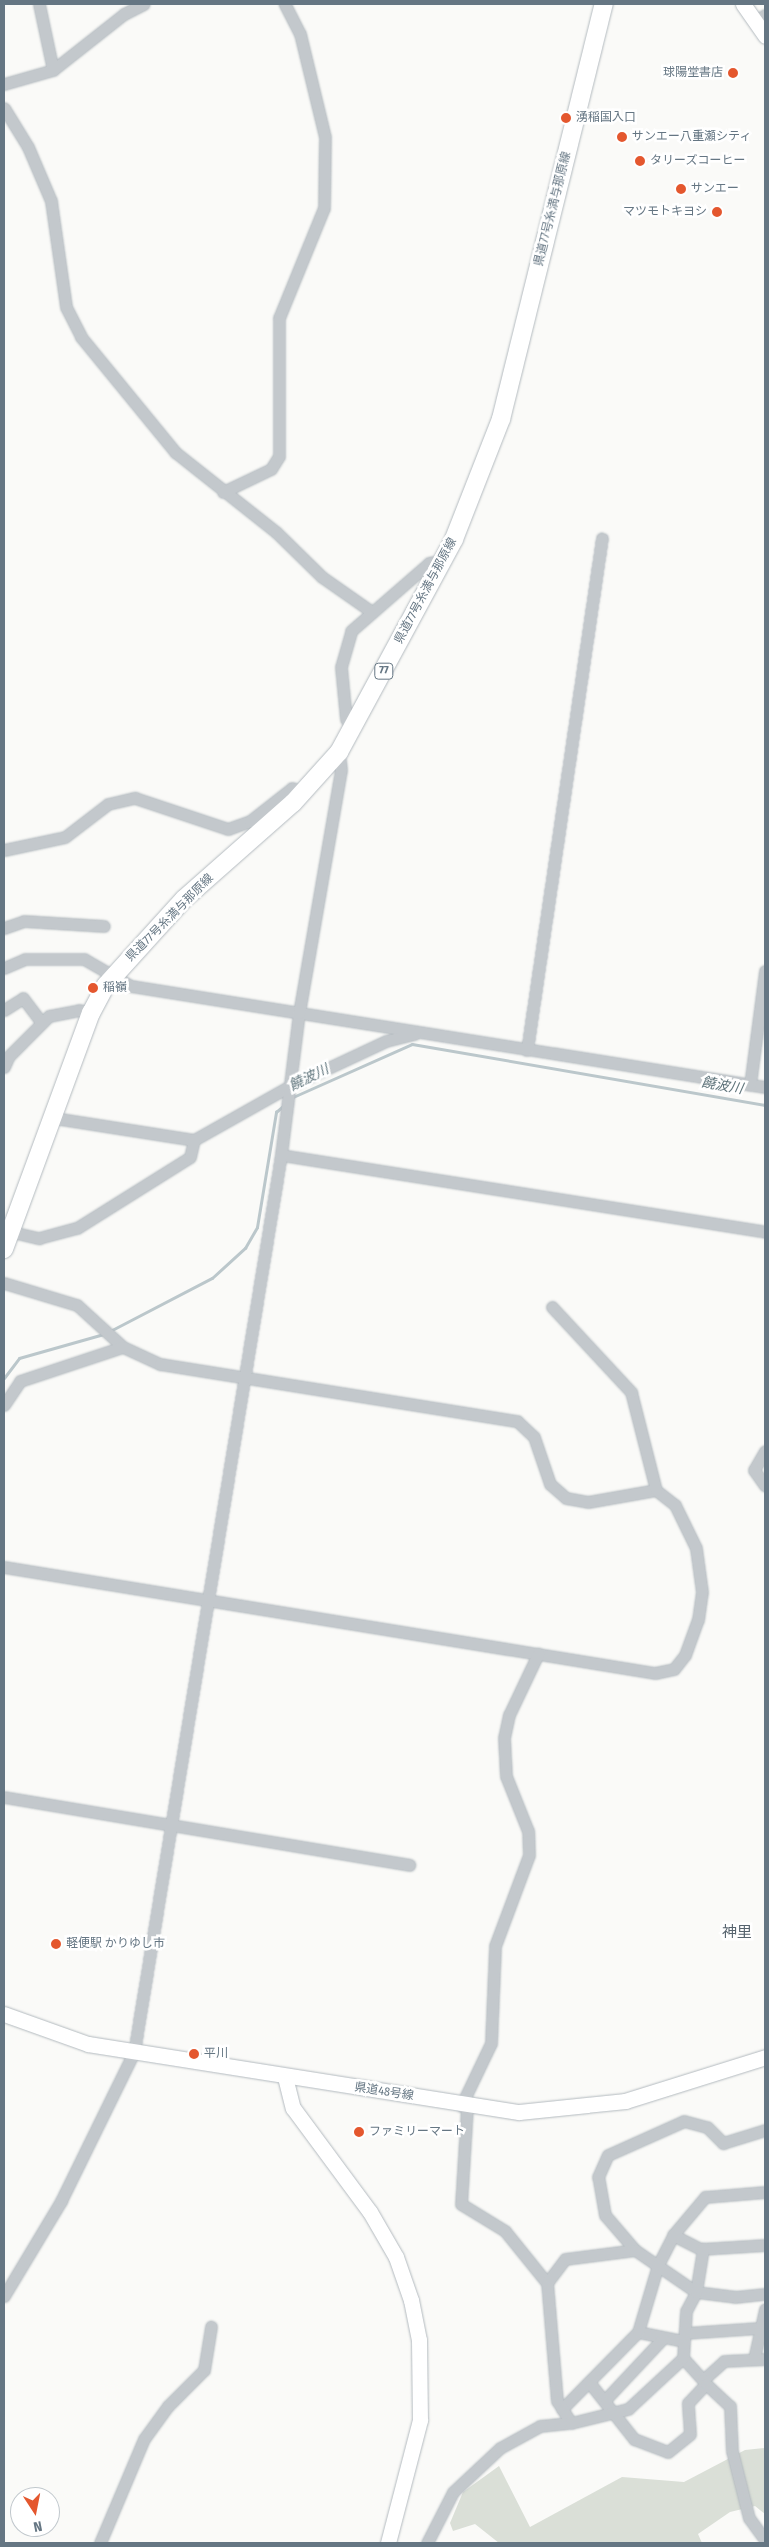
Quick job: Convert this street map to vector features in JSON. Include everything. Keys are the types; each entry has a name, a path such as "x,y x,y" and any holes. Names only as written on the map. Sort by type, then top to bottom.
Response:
{"main road":[{"name":"県道77号糸満与那原線","path":"4,1250 91,1013 114,976 184,900 304,792 338,752 353,728 444,560 470,506 501,419 604,4"},
{"path":"743,4 760,18 765,36"},
{"name":"県道48号線","path":"4,2014 56,2036 134,2052 464,2106 540,2112 601,2106 765,2056"},
{"path":"285,2077 293,2108 370,2212 396,2257 411,2300 419,2340 420,2420 388,2543"}],"street":[{"path":"39,4 53,70"},
{"path":"4,84 53,70 124,14 144,4"},
{"path":"223,492 271,469 279,456 279,318 324,208 326,137 300,34 286,4"},
{"path":"4,108 28,147 51,201 66,307 81,337 175,452 223,492 276,532 322,577 372,612"},
{"path":"527,1050 602,538"},
{"path":"353,728 346,719 341,656 351,631 429,563 444,560"},
{"path":"4,2296 61,2201 134,2052 170,1822 281,1155 300,1014 342,770 338,752"},
{"path":"4,850 66,838 108,804 135,798 228,829 250,821 292,788 304,792"},
{"path":"4,928 24,921 104,926"},
{"path":"4,968 25,959 56,956 95,963 131,986 765,1087"},
{"path":"750,1085 765,971"},
{"path":"4,1010 23,998 42,1023"},
{"path":"4,1067 42,1023 60,1012 91,1013"},
{"path":"54,1118 194,1140 290,1086 386,1041 419,1033"},
{"path":"12,1232 39,1238 77,1228 190,1157 194,1140"},
{"path":"281,1155 765,1232"},
{"path":"4,1284 77,1305 124,1347 160,1364 243,1379 516,1421 534,1437 550,1484 566,1498 588,1502 656,1490"},
{"path":"4,1567 207,1602 655,1673 674,1669 685,1655 702,1592 696,1548 675,1505 656,1490 631,1392 552,1307"},
{"path":"4,1405 20,1381 124,1347"},
{"path":"765,1451 754,1470 765,1486"},
{"path":"538,1654 509,1715 504,1738 506,1776 528,1831 529,1855 495,1946 491,2042 464,2106 461,2204 505,2231 547,2283 552,2368 562,2409 571,2423"},
{"path":"4,1797 170,1822 409,1865"},
{"path":"765,2130 723,2143 707,2127 684,2121 608,2155 598,2177 605,2215 634,2250 696,2292 735,2297 765,2294"},
{"path":"562,2409 638,2332 658,2265 673,2235 705,2197 765,2192"},
{"path":"673,2235 703,2249 765,2245"},
{"path":"426,2543 453,2492 500,2448 540,2426 571,2423 616,2412 647,2394 683,2358 686,2311 696,2292 703,2249"},
{"path":"547,2283 565,2259 634,2250"},
{"path":"589,2382 606,2399 634,2439 668,2452 690,2434 688,2403 724,2361 762,2359 759,2328 765,2309"},
{"path":"100,2543 144,2439 168,2406 204,2370 211,2328"},
{"path":"638,2332 663,2338 759,2328"},
{"path":"606,2399 663,2338"},
{"path":"683,2358 730,2406 732,2451 749,2518 765,2540"}],"shaded area":[{"path":"765,2448 765,2514 755,2506 730,2512 698,2534 702,2543 499,2543 475,2524 453,2531 450,2523 463,2492 499,2466 530,2527 622,2477 684,2482 745,2450"}],"waterway":[{"name":"饒波川","path":"293,1097 412,1044 765,1105"},
{"name":"饒波川","path":"110,1331 212,1278 245,1248 257,1227 276,1112 284,1105"},
{"name":"饒波川","path":"4,1378 19,1358 104,1334"}],"place":[{"name":"球陽堂書店","path":"733,73"},
{"name":"湧稲国入口","path":"566,118"},
{"name":"サンエー八重瀬シティ","path":"622,137"},
{"name":"タリーズコーヒー","path":"640,161"},
{"name":"サンエー","path":"681,189"},
{"name":"マツモトキヨシ","path":"717,212"},
{"name":"稲嶺","path":"93,988"},
{"name":"軽便駅 かりゆし市","path":"56,1944"},
{"name":"平川","path":"194,2054"},
{"name":"ファミリーマート","path":"359,2132"}],"district":[{"name":"神里","path":"737,1933"}]}
